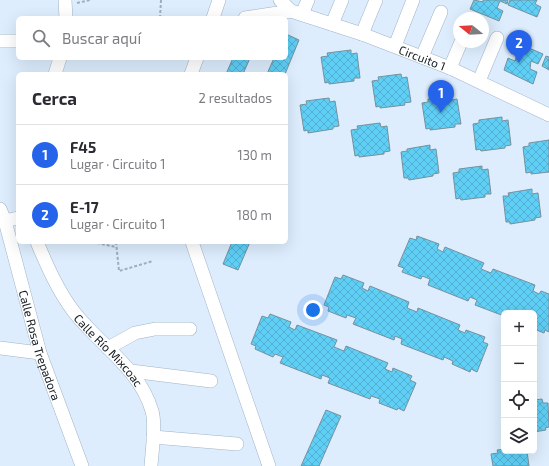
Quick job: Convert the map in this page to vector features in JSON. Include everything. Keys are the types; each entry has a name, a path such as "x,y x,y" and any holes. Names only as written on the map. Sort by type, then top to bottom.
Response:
{"street":[{"path":"65,0 66,16"},
{"path":"213,16 219,0"},
{"name":"Circuito 1","path":"280,0 296,13 362,34 450,68 549,115"},
{"path":"296,13 308,0"},
{"path":"332,24 342,0"},
{"path":"362,34 376,0"},
{"path":"395,46 413,0"},
{"path":"422,57 441,12"},
{"name":"Circuito 1","path":"265,16 296,13"},
{"path":"479,81 497,38"},
{"path":"0,41 16,41"},
{"path":"450,68 458,48"},
{"path":"56,72 59,60"},
{"path":"193,72 196,60"},
{"path":"2,215 16,218"},
{"name":"Calle Rosa Trepadora","path":"2,215 40,353 82,466"},
{"name":"Calle Río Mixcoac","path":"38,244 55,282 74,312 131,371 146,392 153,413 151,466"},
{"path":"193,244 269,466"},
{"path":"108,348 135,333 155,329 190,329"},
{"path":"0,348 40,353"},
{"path":"131,371 211,381"},
{"path":"153,437 237,444"}],"path":[{"path":"160,16 161,0"},
{"path":"102,244 116,247 119,271 154,261"}],"building":[{"path":"474,0 483,2 483,0 508,0 507,4 500,1 497,8 503,11 499,21 489,17 489,12 477,12 470,9"},
{"path":"510,0 537,0 535,4 541,7 537,17 508,5"},
{"path":"288,35 299,40 286,72 268,72 273,60 288,60"},
{"path":"515,42 543,54 538,64 531,61 530,69 537,72 533,84 504,70 508,58 515,61 517,55 511,53"},
{"path":"351,50 351,54 357,53 360,78 354,78 354,81 329,84 329,82 325,83 321,57 328,56 327,53"},
{"path":"546,56 549,57 549,70 542,66"},
{"path":"232,60 249,60 244,72 227,72"},
{"path":"401,74 402,78 407,77 411,102 404,103 405,105 380,108 380,106 376,107 372,81 379,80 378,77"},
{"path":"451,96 452,100 457,99 461,124 455,124 455,127 430,130 430,128 426,129 422,103 428,102 428,99"},
{"path":"329,98 330,102 335,101 339,126 333,127 333,129 308,133 308,130 304,131 300,105 307,104 306,101"},
{"path":"502,117 502,121 508,120 511,145 505,146 505,148 481,151 480,149 476,150 473,124 479,123 479,120"},
{"path":"380,123 381,127 387,126 390,151 384,152 384,154 359,157 359,155 355,156 351,130 358,129 357,126"},
{"path":"549,140 549,172 531,174 531,172 526,173 523,147 529,146 529,143"},
{"path":"430,145 430,150 436,149 439,173 433,174 433,176 409,180 408,178 404,178 401,152 407,151 407,149"},
{"path":"482,166 482,170 488,169 491,194 485,194 485,197 461,200 460,198 456,199 453,173 459,172 459,169"},
{"path":"532,189 532,194 538,193 541,217 535,218 535,220 510,224 510,222 506,222 503,196 509,196 508,193"},
{"path":"417,236 439,244 437,249 443,252 445,247 484,263 481,269 491,273 493,269 535,285 533,291 539,294 541,291 549,294 549,332 545,330 544,333 537,330 537,310 501,310 501,315 475,305 477,300 470,297 468,301 428,285 430,279 422,276 421,279 402,272 404,268 398,266 410,238 416,240"},
{"path":"231,244 249,244 238,270 223,264"},
{"path":"343,275 364,283 362,288 368,291 370,286 409,302 407,308 417,312 418,308 460,325 458,330 465,333 466,330 485,337 483,342 488,344 477,372 471,369 470,372 452,364 453,361 444,357 443,360 401,344 402,339 395,336 394,340 353,324 356,318 347,315 346,318 328,311 329,307 324,305 335,277 341,279"},
{"path":"270,314 291,322 289,327 295,330 297,325 337,340 334,347 344,351 346,346 388,363 385,369 392,372 393,368 412,376 410,380 416,383 404,411 379,403 380,399 371,396 370,399 328,383 330,378 322,375 321,379 280,363 283,357 275,354 273,357 255,349 256,346 251,344 262,316 268,318"},
{"path":"542,399 543,403 548,403 549,427 545,428 546,430 537,432 537,418 537,400"},
{"path":"326,410 341,416 319,466 301,466"},
{"path":"501,449 501,454 527,454 529,466 493,466 491,454 498,453 497,450"}],"place":[{"name":"E-17","path":"519,63"},
{"name":"F45","path":"441,113"}]}
